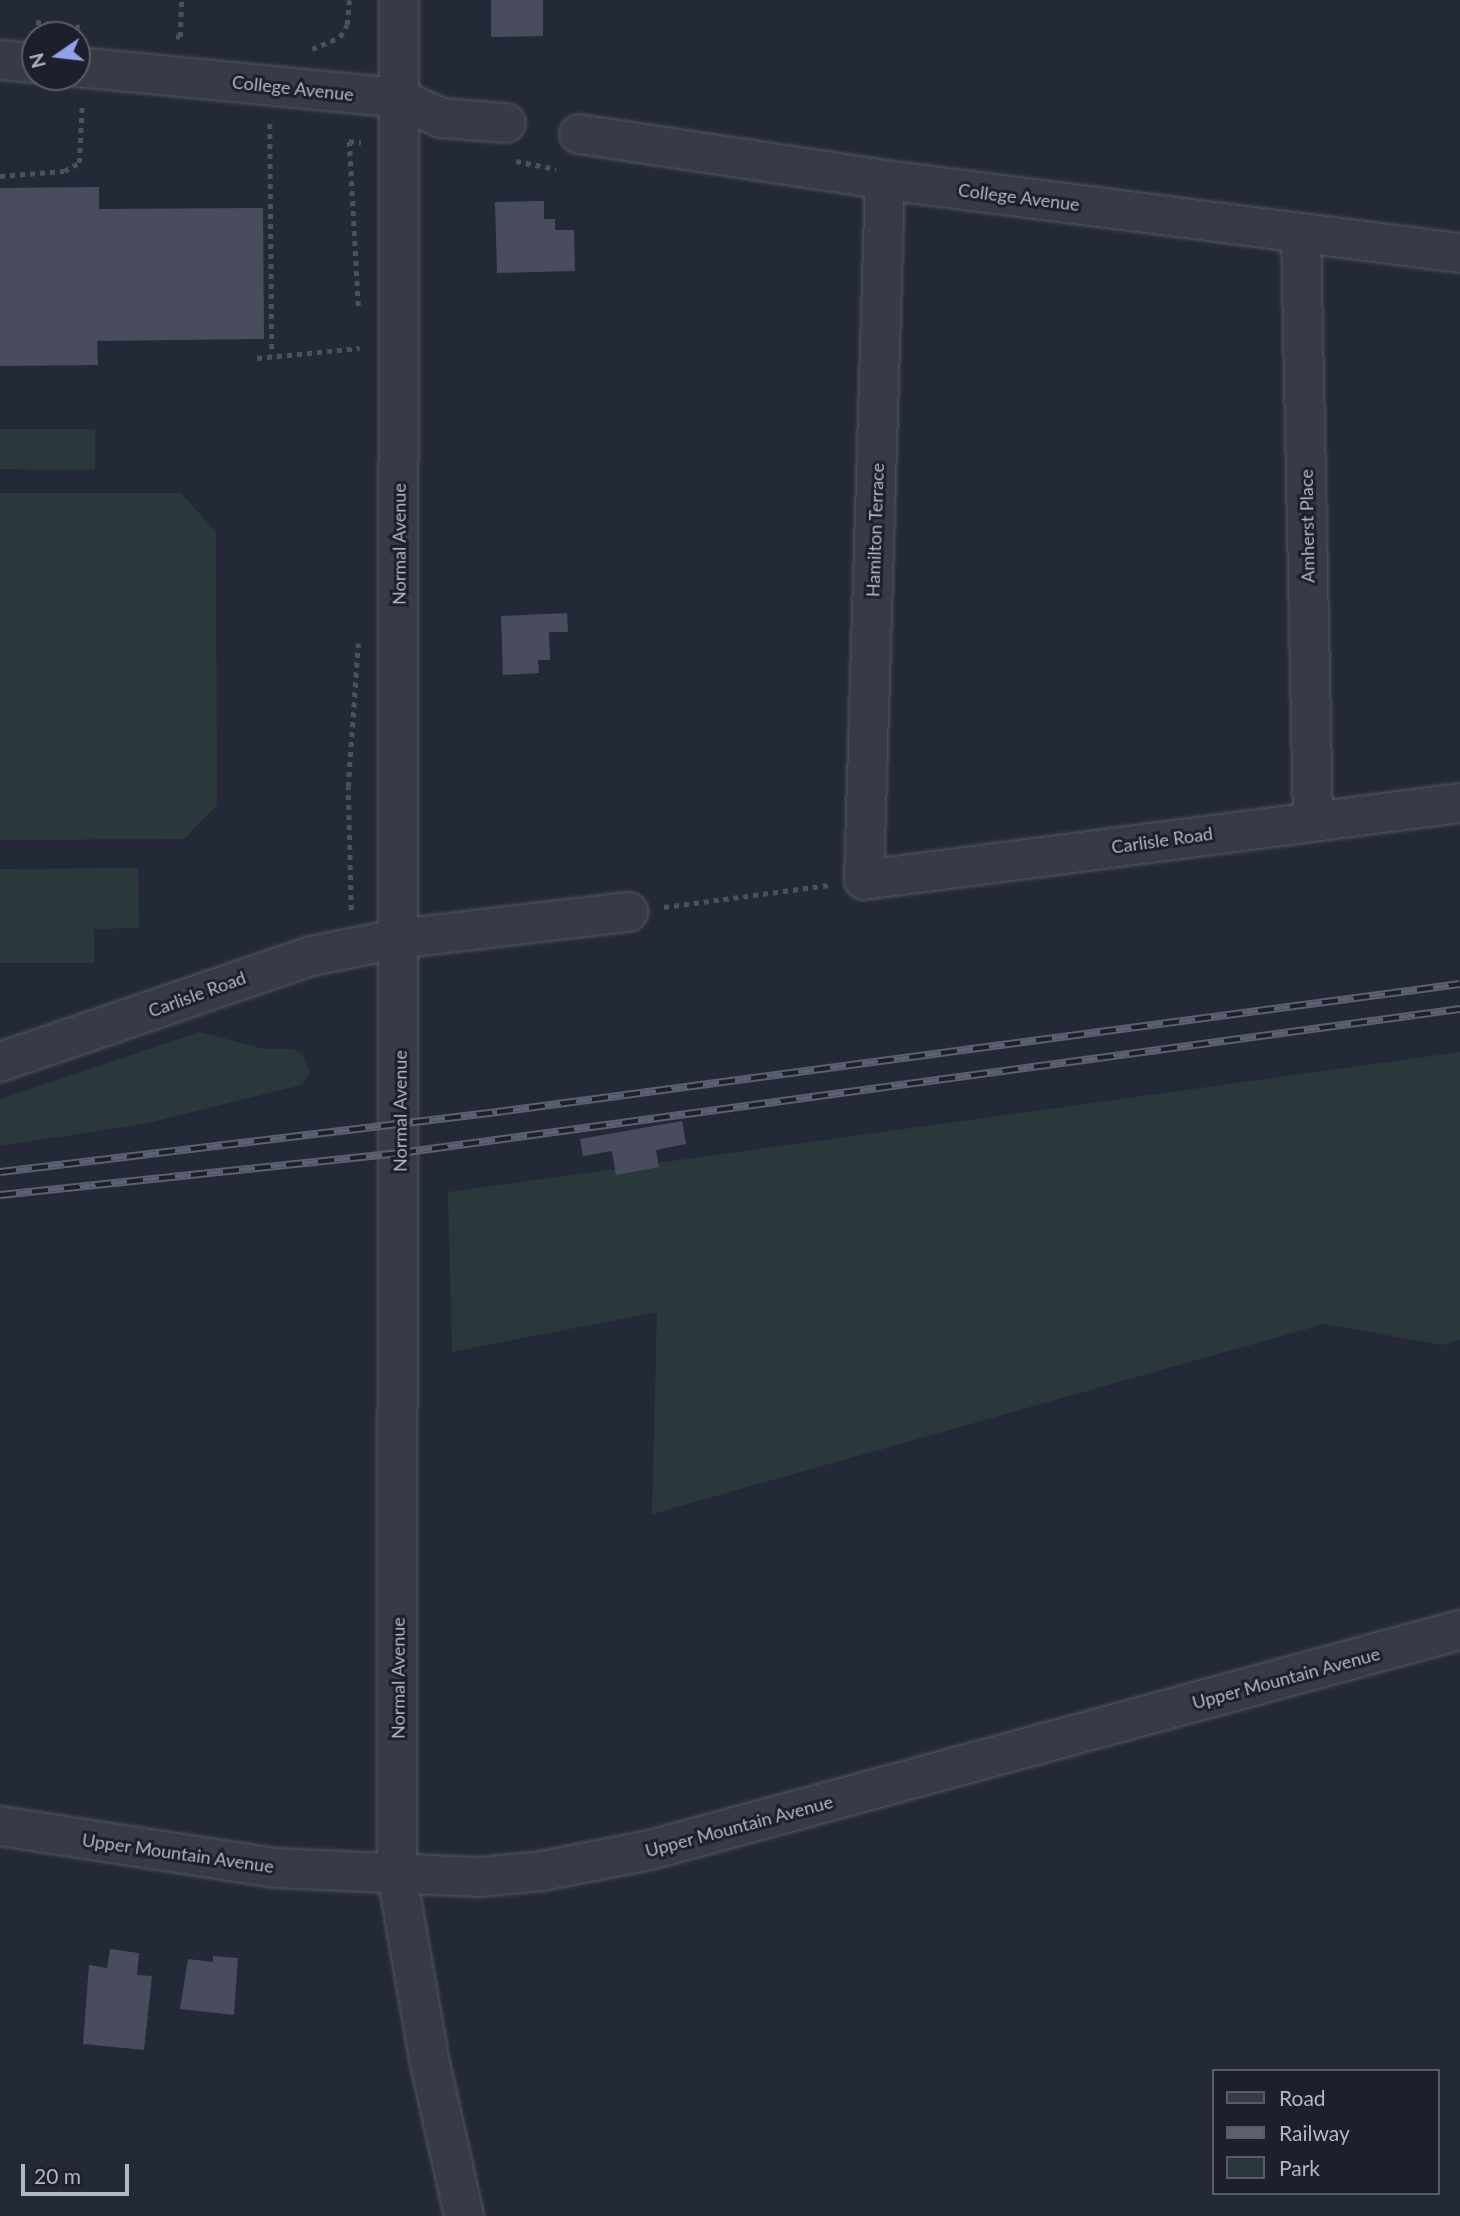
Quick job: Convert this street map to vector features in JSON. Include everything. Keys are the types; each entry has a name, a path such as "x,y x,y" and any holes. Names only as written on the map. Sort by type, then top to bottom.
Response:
{"street":[{"name":"Normal Avenue","path":"399,0 397,1875 429,2059 464,2216"},
{"path":"0,60 21,62"},
{"name":"College Avenue","path":"91,85 398,99 441,118 506,123"},
{"name":"College Avenue","path":"579,134 886,180 1460,253"},
{"name":"Hamilton Terrace","path":"864,880 886,180"},
{"name":"Amherst Place","path":"1301,233 1313,820"},
{"name":"Carlisle Road","path":"864,880 1460,803"},
{"name":"Carlisle Road","path":"0,1062 251,974 311,956 397,939 628,912"},
{"name":"Upper Mountain Avenue","path":"0,1826 275,1868 479,1877 542,1871 650,1850 1460,1630"}],"path":[{"path":"180,37 181,0"},
{"path":"303,48 328,46 340,37 346,25 348,0"},
{"path":"0,176 64,171 79,163 80,91"},
{"path":"270,116 272,354"},
{"path":"257,358 272,354 360,348"},
{"path":"628,912 864,880"}],"green space":[{"path":"0,429 95,429 95,470 0,469"},
{"path":"0,493 181,493 216,532 217,805 184,839 0,840"},
{"path":"138,868 139,928 94,929 94,963 0,963 0,869"},
{"path":"200,1032 264,1049 293,1049 303,1055 310,1072 302,1085 144,1124 0,1146 0,1099"},
{"path":"1460,1052 1460,1340 1442,1345 1324,1324 652,1514 657,1312 452,1352 448,1192"}],"building":[{"path":"491,0 543,0 543,36 491,37"},
{"path":"99,187 99,209 263,208 264,339 97,341 98,365 0,366 0,188"},
{"path":"544,201 544,219 555,219 555,230 574,230 575,271 497,273 495,202"},
{"path":"567,613 568,632 549,632 550,660 538,660 539,673 503,675 501,616"},
{"path":"682,1121 686,1144 656,1150 659,1167 616,1175 612,1151 583,1156 580,1139"},
{"path":"110,1949 139,1953 137,1975 152,1976 144,2050 83,2044 89,1965 107,1968"},
{"path":"213,1956 238,1958 234,2015 180,2009 188,1959 213,1962"}],"railway":[{"path":"0,1172 497,1112 1460,984"},
{"path":"0,1195 400,1153 1460,1009"}]}
